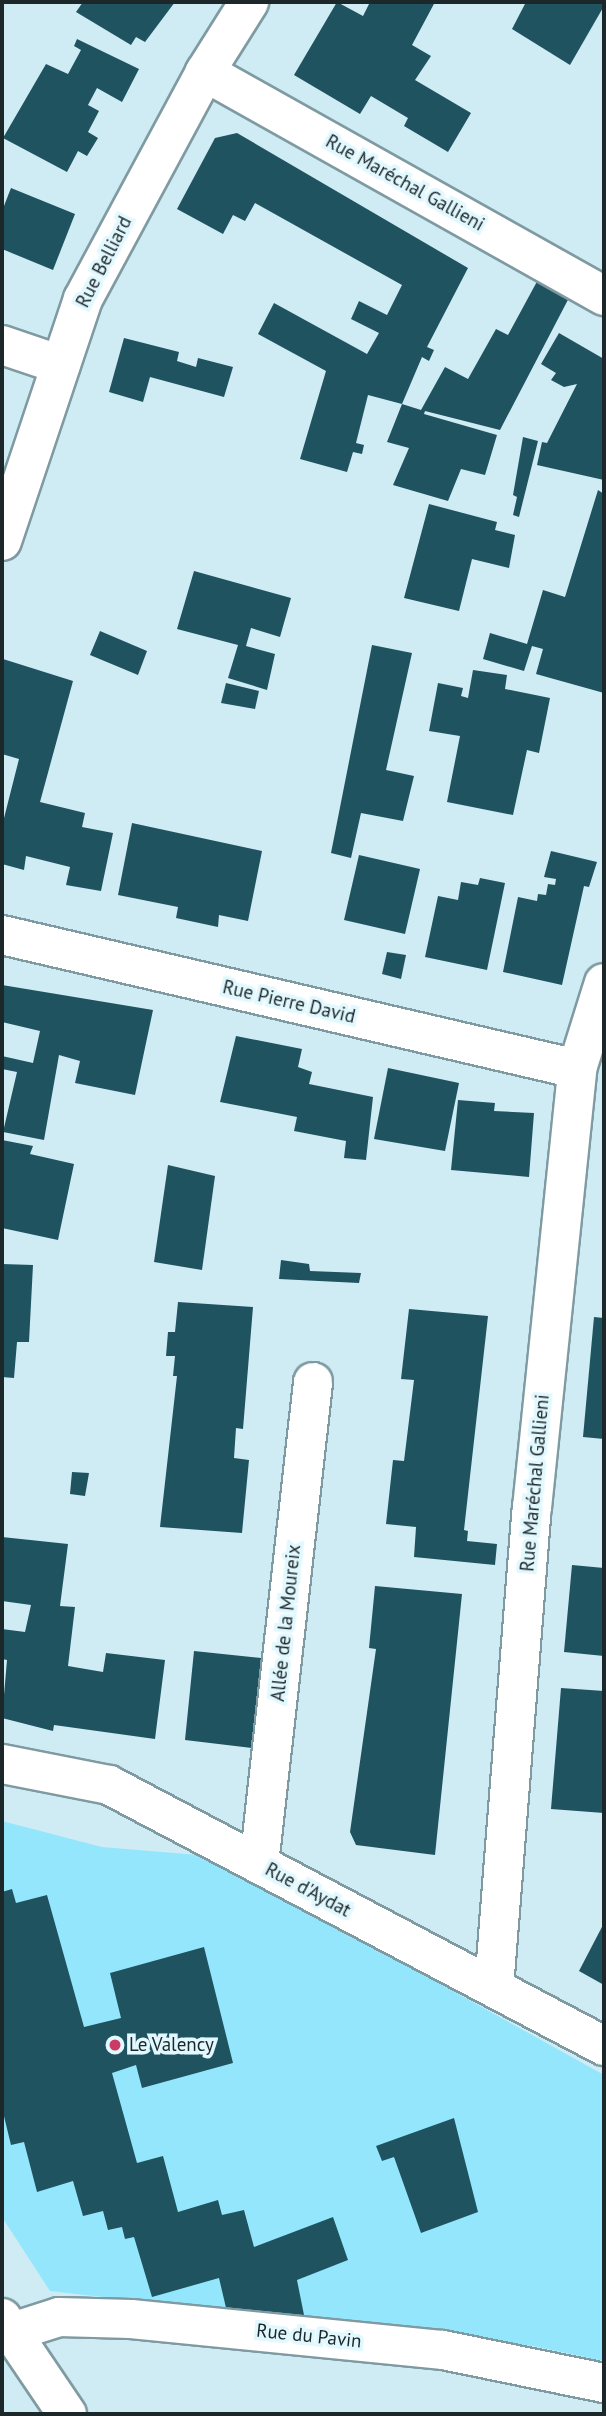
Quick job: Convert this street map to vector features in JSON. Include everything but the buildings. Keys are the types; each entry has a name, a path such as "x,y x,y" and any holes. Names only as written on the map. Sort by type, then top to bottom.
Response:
{"street":[{"name":"Rue Belliard","path":"2,541 83,299 205,72 249,2"},
{"name":"Rue Maréchal Gallieni","path":"205,72 604,296"},
{"path":"2,345 61,365"},
{"name":"Rue Pierre David","path":"2,935 577,1069"},
{"name":"Rue Maréchal Gallieni","path":"494,1987 532,1508 577,1069 604,983"},
{"name":"Allée de la Moureix","path":"259,1864 313,1382"},
{"name":"Rue d'Aydat","path":"2,1763 109,1785 604,2046"},
{"name":"Rue du Pavin","path":"7,2325 59,2317 144,2320 443,2350 604,2383"},
{"path":"7,2325 67,2414"}],"shaded area":[{"path":"2,1821 102,1847 210,1856 604,2075 604,2361 533,2346 50,2291 2,2217"}],"place":[{"name":"Le Valency","path":"115,2045"}]}
